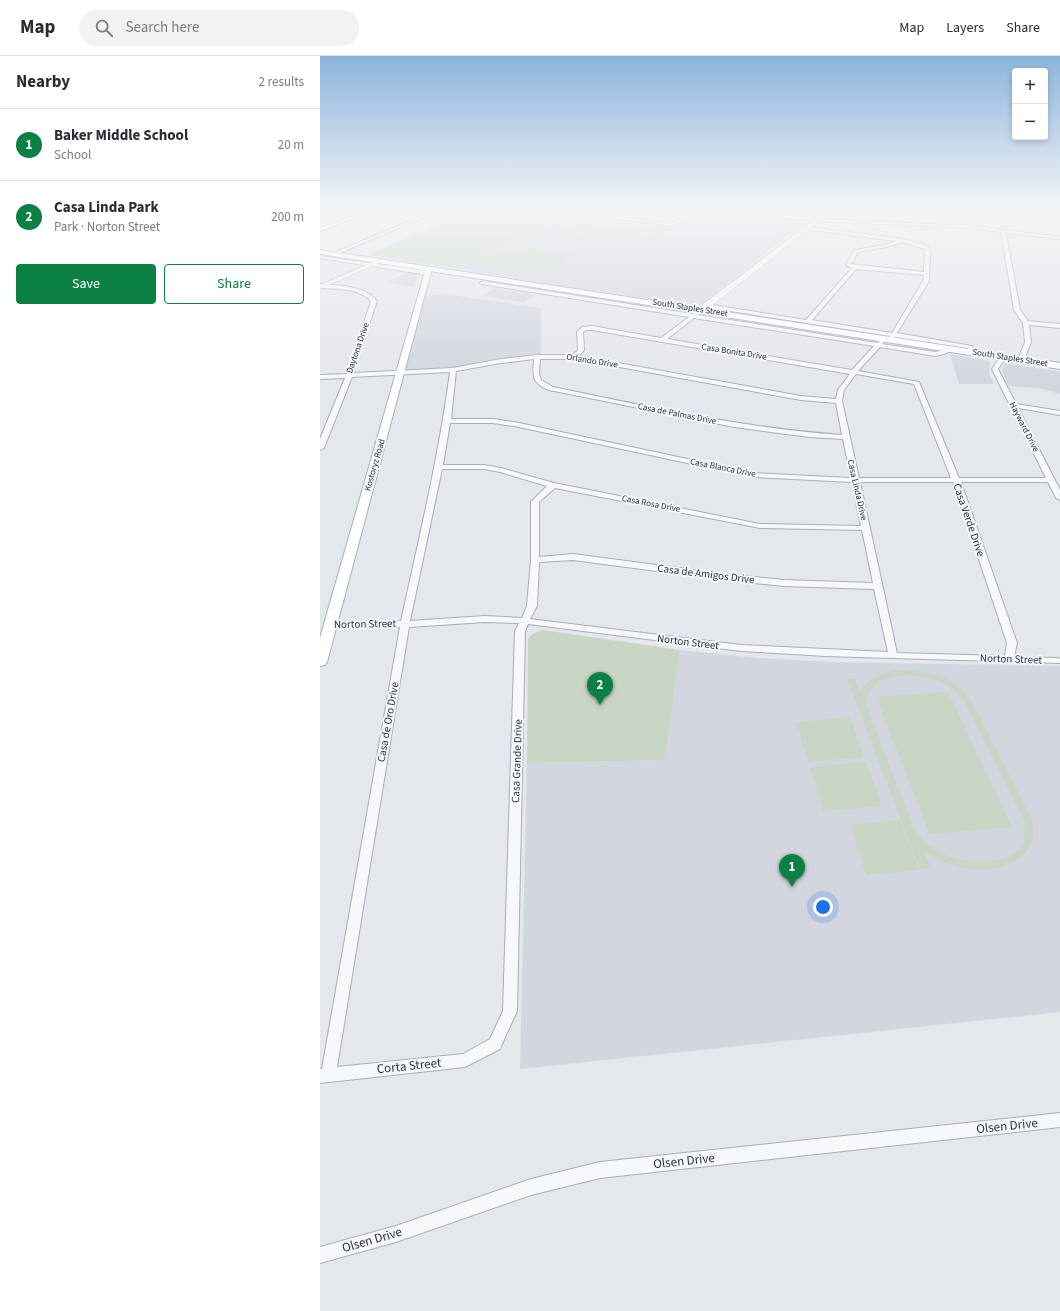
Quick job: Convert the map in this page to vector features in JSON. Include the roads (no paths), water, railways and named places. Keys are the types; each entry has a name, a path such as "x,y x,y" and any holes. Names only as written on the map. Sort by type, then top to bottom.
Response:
{"main road":[{"name":"South Staples Street","path":"404,266 704,308 886,339 1060,366"},
{"name":"Kostoryz Road","path":"320,662 325,624 401,373 428,270"}],"street":[{"path":"321,286 369,266"},
{"path":"377,266 428,270"},
{"path":"662,340 758,266"},
{"path":"849,266 855,268 926,274"},
{"path":"839,401 841,390 855,372 886,339 926,281 927,266"},
{"path":"1009,266 1017,310 1026,323 1028,342 1021,360"},
{"path":"808,321 855,268"},
{"path":"483,283 693,316 886,339 961,345 970,347 973,353"},
{"name":"Daytona Drive","path":"320,448 349,376 374,301 371,296 363,292 321,286"},
{"path":"704,308 808,321 886,339 935,354 951,349"},
{"path":"1026,323 1060,326"},
{"name":"Casa Bonita Drive","path":"575,357 581,350 580,332 584,328 592,328 917,383"},
{"name":"Orlando Drive","path":"320,377 452,370 501,361 537,357 575,357 801,398 839,401"},
{"name":"Casa de Palmas Drive","path":"537,357 537,381 539,385 551,390 760,430 805,435 846,437"},
{"name":"Hayward Drive","path":"1003,357 995,369 1060,498"},
{"name":"Casa de Oro Drive","path":"324,1075 405,624 439,467 447,421 452,370"},
{"name":"Casa Verde Drive","path":"917,383 956,480 1012,643 1009,658"},
{"name":"Casa Linda Drive","path":"839,401 877,586 894,655"},
{"path":"1012,405 1060,413"},
{"name":"Casa Blanca Drive","path":"447,421 487,420 514,424 754,475 855,480 1051,480"},
{"name":"Casa Rosa Drive","path":"439,467 501,470 553,484 760,526 866,528"},
{"name":"Casa Grande Drive","path":"495,1044 510,1012 520,631 532,606 535,560 535,502 553,484"},
{"name":"Casa de Amigos Drive","path":"535,560 573,557 725,578 784,583 877,586"},
{"name":"Norton Street","path":"325,624 405,624 485,619 525,621 741,648 826,653 1009,658 1057,661"},
{"name":"Corta Street","path":"324,1075 465,1060 495,1044"},
{"name":"Olsen Drive","path":"320,1255 396,1234 531,1187 600,1170 1060,1120"}],"place":[{"name":"Casa Linda Park","path":"600,705"},
{"name":"Baker Middle School","path":"792,887"}]}
